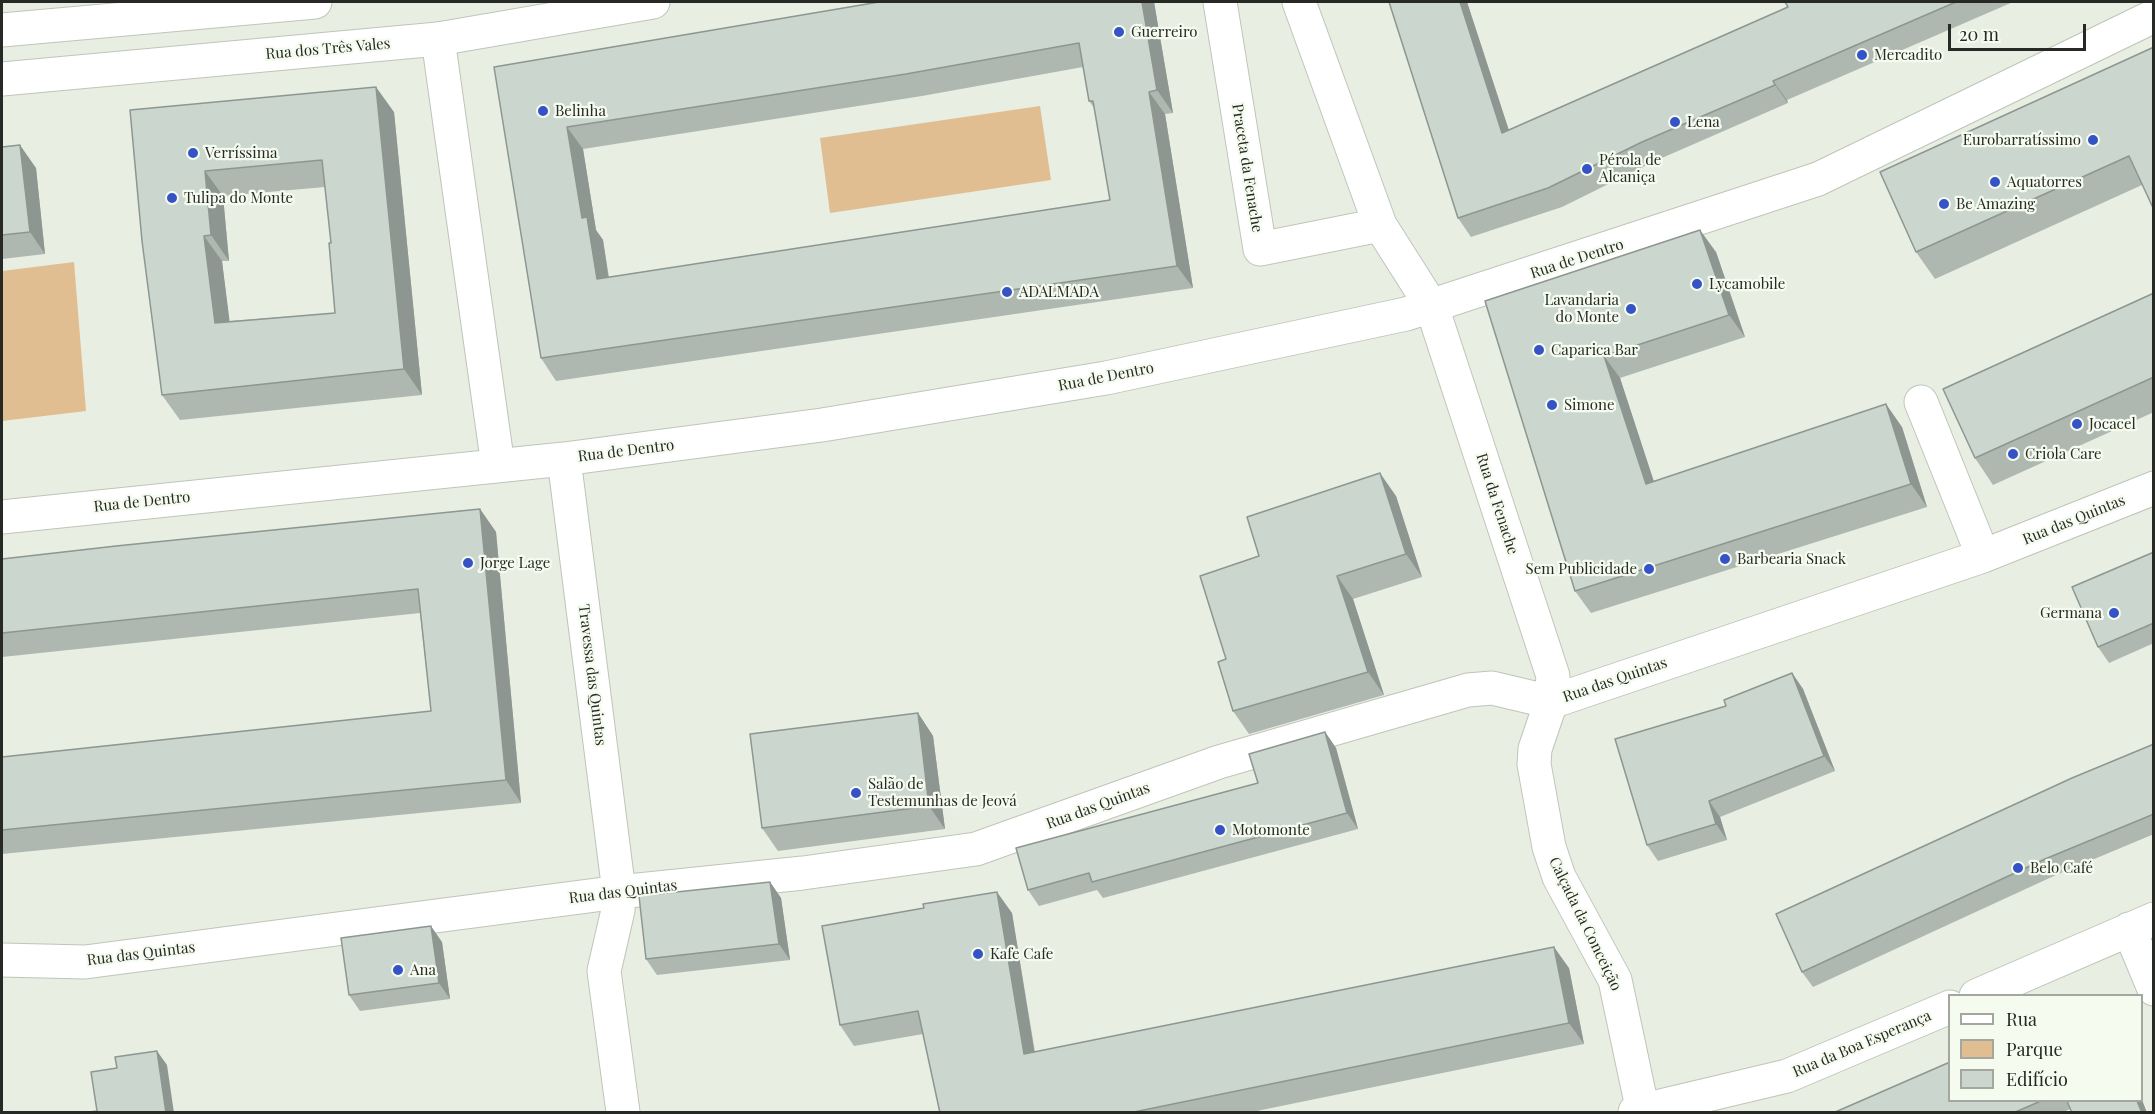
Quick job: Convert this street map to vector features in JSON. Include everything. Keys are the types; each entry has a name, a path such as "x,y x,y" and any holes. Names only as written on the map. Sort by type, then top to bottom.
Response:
{"street":[{"path":"2,30 315,2"},
{"name":"Rua dos Três Vales","path":"2,79 438,39 653,2"},
{"name":"Praceta da Fenache","path":"1220,2 1260,249 1380,225"},
{"path":"1299,2 1380,225 1432,307"},
{"name":"Rua de Dentro","path":"2,517 564,459 822,425 1106,378 1432,307 1818,179 2154,16"},
{"path":"438,39 498,466"},
{"name":"Rua da Fenache","path":"1432,307 1553,676 1551,702"},
{"path":"1922,402 1983,556"},
{"name":"Travessa das Quintas","path":"564,459 619,892 618,910 604,971 623,1113"},
{"name":"Rua das Quintas","path":"2,960 85,962 619,892 803,873 976,849 1219,762 1468,690 1492,688 1551,702 1983,556 2154,488"},
{"name":"Calçada da Conceição","path":"1551,702 1536,749 1534,764 1549,847 1559,877 1615,980 1640,1112"},
{"path":"1981,994 2141,924 2154,989"},
{"name":"Rua da Boa Esperança","path":"1640,1112 1803,1071 1948,1008"}],"green space":[{"path":"1040,106 1051,180 830,213 820,138"},
{"path":"74,262 86,411 2,421 2,271"}],"building":[{"path":"879,2 1142,2 1157,90 1149,92 1177,266 541,358 494,67","holes":["1079,43 1089,101 1093,101 1110,200 597,279 587,217 582,218 567,127 906,74"]},
{"path":"1389,2 1460,2 1502,133 1788,7 1785,2 1956,2 1773,81 1775,85 1642,142 1548,188 1458,218"},
{"path":"2154,47 2154,210 2129,156 1916,252 1880,172"},
{"path":"376,87 404,369 162,395 142,241 130,110","holes":["322,160 331,243 329,243 335,313 215,323 204,236 211,235 205,171"]},
{"path":"20,145 30,232 2,235 2,147"},
{"path":"1700,230 1729,315 1604,356 1646,484 1886,404 1911,484 1575,591 1485,301"},
{"path":"2154,293 2154,377 1975,458 1943,389"},
{"path":"1380,473 1406,554 1337,576 1368,672 1233,711 1218,662 1226,659 1200,576 1259,556 1247,517"},
{"path":"480,509 506,780 2,830 2,757 431,711 418,589 2,633 2,559"},
{"path":"2154,552 2154,623 2098,647 2072,587"},
{"path":"1792,673 1824,756 1709,801 1716,824 1647,845 1615,739 1726,706 1724,700"},
{"name":"Salão de Testemunhas de Jeová","path":"918,713 929,806 762,828 750,734"},
{"path":"1325,732 1347,813 1092,882 1089,873 1028,890 1016,848 1258,783 1249,754"},
{"path":"2154,744 2154,814 2045,859 1802,972 1776,914 2072,778"},
{"path":"770,882 779,944 646,959 639,896"},
{"path":"997,892 1024,1054 1554,947 1569,1023 1129,1113 940,1113 918,1011 840,1025 822,926 924,908 923,904"},
{"path":"431,926 439,983 349,995 341,938"},
{"path":"157,1051 166,1113 82,1113 97,1111 91,1072 117,1068 115,1057"},
{"path":"1948,1063 1948,1102 2039,1102 2013,1113 1833,1113"},
{"path":"2067,1102 2137,1102 2142,1113 2072,1113"}],"place":[{"name":"Guerreiro","path":"1119,32"},
{"name":"Mercadito","path":"1862,55"},
{"name":"Belinha","path":"543,111"},
{"name":"Lena","path":"1675,122"},
{"name":"Eurobarratíssimo","path":"2093,140"},
{"name":"Verríssima","path":"193,153"},
{"name":"Pérola de Alcaniça","path":"1587,169"},
{"name":"Aquatorres","path":"1995,182"},
{"name":"Tulipa do Monte","path":"172,198"},
{"name":"Be Amazing","path":"1944,204"},
{"name":"Lycamobile","path":"1697,284"},
{"name":"ADALMADA","path":"1007,292"},
{"name":"Lavandaria do Monte","path":"1631,309"},
{"name":"Caparica Bar","path":"1539,350"},
{"name":"Simone","path":"1552,405"},
{"name":"Jocacel","path":"2077,424"},
{"name":"Criola Care","path":"2013,454"},
{"name":"Barbearia Snack","path":"1725,559"},
{"name":"Jorge Lage","path":"468,563"},
{"name":"Sem Publicidade","path":"1649,569"},
{"name":"Germana","path":"2114,613"},
{"name":"Salão de Testemunhas de Jeová","path":"856,793"},
{"name":"Motomonte","path":"1220,830"},
{"name":"Belo Café","path":"2018,868"},
{"name":"Kafe Cafe","path":"978,954"},
{"name":"Ana","path":"398,970"}]}
